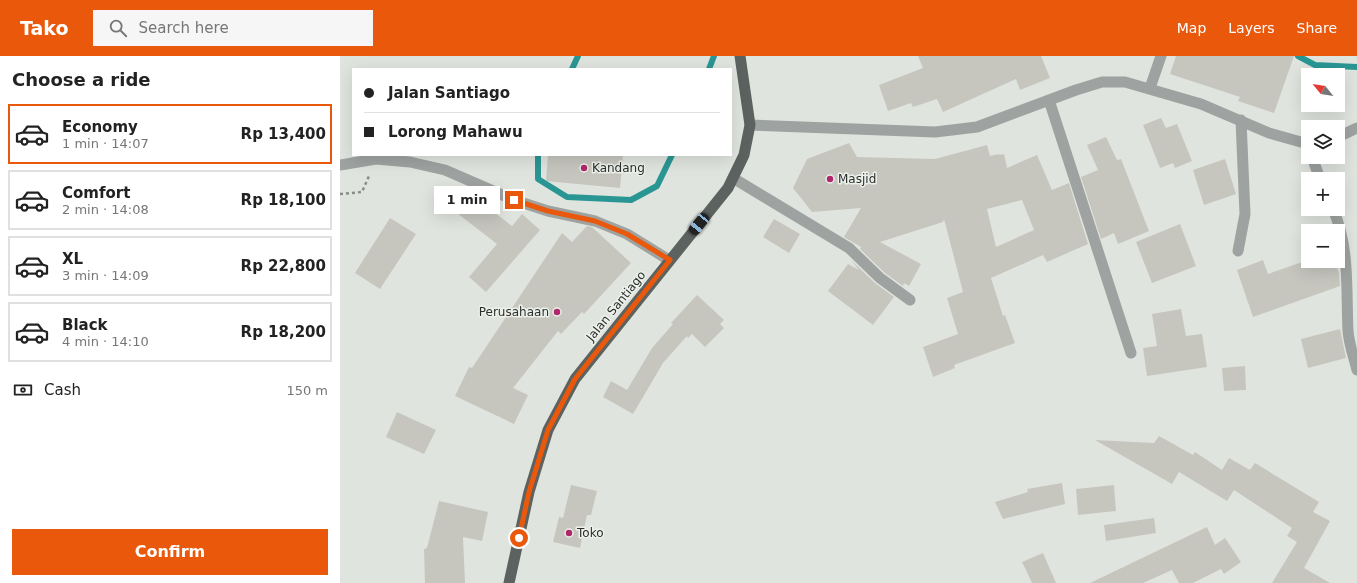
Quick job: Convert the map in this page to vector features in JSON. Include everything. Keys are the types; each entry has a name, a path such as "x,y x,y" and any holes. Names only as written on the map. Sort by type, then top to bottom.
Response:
{"highway":[{"name":"Jalan Santiago","path":"508,583 529,492 548,430 575,379 728,188 744,156 750,125 740,58"}],"street":[{"path":"1150,88 1161,56"},
{"path":"750,125 936,132 977,127 1102,82 1125,82 1201,104 1269,133 1301,143"},
{"path":"1049,100 1131,353"},
{"path":"1238,251 1245,214 1241,120"},
{"path":"1345,134 1357,128"},
{"path":"340,165 376,158 410,162 444,170 514,200 548,211 595,221 627,234 670,260"},
{"path":"733,178 849,248 880,278 910,300"},
{"path":"1336,216 1346,253 1349,305 1348,332 1357,370"}],"path":[{"path":"340,194 362,192 376,158"}],"building":[{"path":"918,56 1041,56 1050,78 1020,90 1016,79 943,112 937,99 913,107 911,103 888,111 879,85 923,68"},
{"path":"1176,56 1294,56 1274,113 1238,101 1240,97 1170,74"},
{"path":"1161,118 1166,128 1177,124 1192,161 1175,168 1173,163 1160,168 1143,125"},
{"path":"1106,137 1117,160 1121,159 1149,231 1118,244 1114,233 1101,239 1081,177 1098,170 1087,145"},
{"path":"849,143 857,157 935,159 987,145 990,156 1004,154 1007,168 1037,155 1052,190 1069,183 1088,244 1047,262 1043,255 991,278 1003,316 1005,315 1015,343 954,365 955,368 933,377 923,347 958,334 947,298 963,292 944,219 943,222 880,242 921,264 909,286 904,283 903,286 885,273 860,249 861,247 844,237 861,208 812,212 793,188 807,159","holes":["1022,200 1034,230 996,247 987,209"]},
{"name":"Kandang","path":"548,156 623,156 620,188 546,181"},
{"path":"1225,159 1236,194 1204,205 1193,170"},
{"path":"462,187 512,226 522,214 540,230 486,292 469,277 497,244 448,206"},
{"path":"390,218 416,234 380,289 355,273"},
{"path":"774,219 800,234 789,253 763,237"},
{"path":"1180,224 1196,266 1152,283 1136,242"},
{"path":"587,226 592,227 631,263 584,314 582,312 561,334 558,331 513,388 528,395 514,424 455,396 469,367 472,368 562,233 572,242"},
{"path":"851,260 875,283 894,297 873,325 828,291 848,264 859,270"},
{"path":"1263,260 1268,274 1301,262 1301,268 1337,268 1340,286 1253,317 1237,270"},
{"path":"697,295 724,320 720,324 724,328 705,347 692,334 688,338 687,336 663,363 633,414 603,397 611,381 627,390 652,348 673,324 671,323"},
{"path":"1181,309 1186,336 1202,334 1207,367 1147,376 1143,348 1157,346 1152,314"},
{"path":"1340,329 1346,358 1308,368 1301,339"},
{"path":"1245,366 1246,390 1224,391 1222,368"},
{"path":"397,412 436,430 424,454 386,437"},
{"path":"1159,436 1193,455 1195,452 1222,470 1229,458 1250,470 1255,463 1319,502 1313,512 1330,521 1304,568 1330,583 1272,583 1297,542 1287,536 1292,528 1234,490 1227,501 1179,472 1172,484 1095,440 1154,443"},
{"path":"1062,483 1065,504 1003,519 995,502 1028,492 1027,489"},
{"path":"571,485 597,491 591,515 587,515 580,548 553,542 559,517 563,518"},
{"path":"1114,485 1116,511 1078,515 1076,489"},
{"path":"439,501 488,512 482,541 463,537 465,583 425,583 424,549 427,548"},
{"path":"1154,518 1156,533 1106,541 1104,525"},
{"path":"1207,527 1215,545 1225,538 1241,562 1224,574 1221,569 1193,583 1179,583 1172,570 1143,583 1090,583"},
{"path":"1043,553 1056,583 1032,583 1022,562"}],"waterway":[{"path":"572,68 578,56"},
{"path":"709,68 714,56"},
{"path":"1298,56 1315,65 1357,67"},
{"path":"538,156 538,179 567,197 631,200 657,186 672,156"}],"place":[{"name":"Kandang","path":"584,168"},
{"name":"Masjid","path":"830,179"},
{"name":"Perusahaan","path":"557,312"},
{"name":"Toko","path":"569,533"}],"route":[{"path":"514,200 548,211 595,221 627,234 670,260 575,379 548,430 529,492 519,538"}]}
